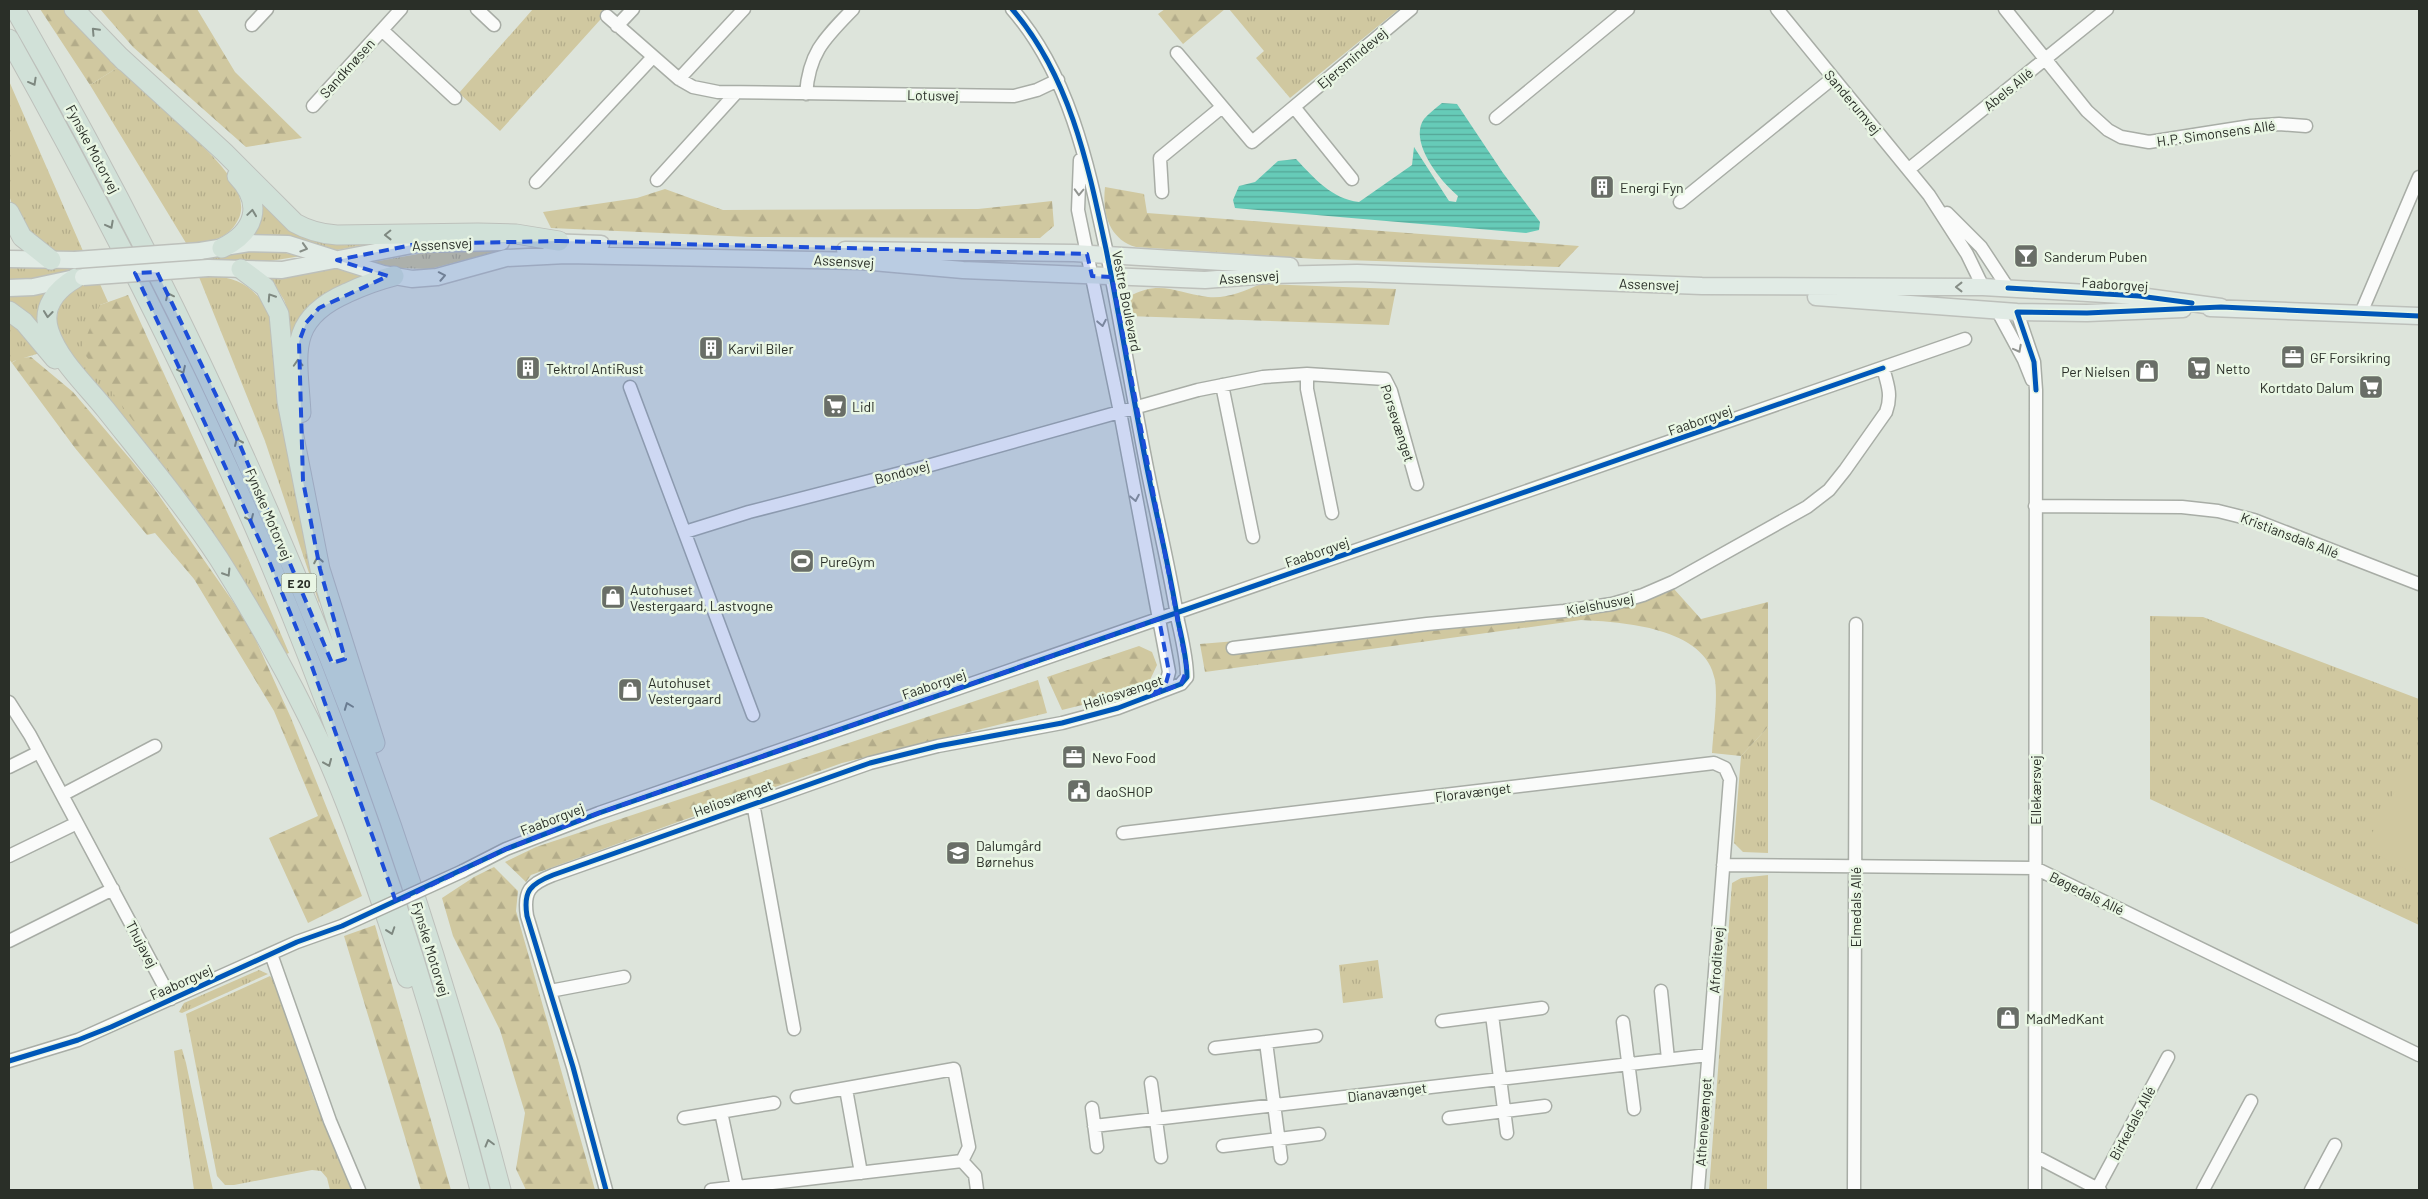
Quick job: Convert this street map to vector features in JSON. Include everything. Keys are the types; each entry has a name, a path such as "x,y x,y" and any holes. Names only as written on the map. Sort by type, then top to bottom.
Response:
{"highway":[{"name":"Fynske Motorvej","path":"15,9 80,124 137,232 240,445 329,657 406,868 476,1095 502,1190"},
{"path":"74,9 242,182 250,193 253,204 250,222 239,238 222,248"},
{"name":"Fynske Motorvej","path":"9,39 122,246 218,447 269,561 311,664 384,866 421,980 480,1190"},
{"path":"117,54 224,152 295,223 304,228 314,232 337,235 516,234 559,241"},
{"path":"9,212 22,237 51,260"},
{"path":"241,269 265,288 280,314 287,401 320,569 335,624 386,779 406,868"},
{"path":"78,272 60,290 49,306 47,323 53,340 68,365 179,504 218,557 254,616 310,720 349,812 427,1035 463,1124"},
{"path":"303,481 297,355 302,332 311,316 327,302 378,280 394,276"},
{"path":"9,311 28,327 179,504"}],"main road":[{"name":"Assensvej","path":"9,259 51,260 78,272 208,268 282,270 417,244 559,241 1090,265"},
{"name":"Assensvej","path":"9,288 33,287 78,272 249,243 276,243 298,246 337,260 394,276 412,279 437,277 506,258 532,255 861,261 963,270 1090,265"},
{"name":"Assensvej","path":"1109,266 1197,268 1268,264 1357,273"},
{"path":"1090,265 1097,268 1109,266"},
{"name":"Assensvej","path":"1109,266 1205,280 1268,275 1357,273 1702,286 2008,288"},
{"name":"Assensvej","path":"1702,286 1730,292 2017,312"},
{"path":"1983,287 1997,310"},
{"path":"2008,288 2017,312"},
{"name":"Faaborgvej","path":"2008,288 2139,296 2221,307"},
{"name":"Faaborgvej","path":"2017,312 2086,312 2221,307 2419,316"}],"street":[{"path":"252,25 267,9"},
{"name":"Sandknøsen","path":"313,106 401,9"},
{"path":"477,9 494,24"},
{"path":"618,26 634,9"},
{"path":"679,79 744,9"},
{"path":"806,94 807,74 812,59 829,34 852,9"},
{"name":"Vestre Boulevard","path":"1012,9 1044,53 1058,80 1068,103 1081,148 1109,266 1135,408 1177,613"},
{"name":"Ejersmindevej","path":"1177,53 1252,142 1411,9"},
{"path":"1496,118 1628,9"},
{"name":"Sanderumvej","path":"1777,9 1930,195 1981,247 2008,288"},
{"name":"H.P. Simonsens Allé","path":"2004,9 2096,122 2114,134 2135,141 2163,141 2251,126 2279,124 2306,126"},
{"name":"Abels Allé","path":"1909,169 2107,9"},
{"name":"Lotusvej","path":"606,16 652,58 679,79 699,89 736,93 1014,96 1037,90 1058,80"},
{"name":"Sandknøsen","path":"382,30 455,98"},
{"path":"536,182 652,58"},
{"path":"1680,202 1833,78"},
{"path":"657,180 736,93"},
{"path":"1294,107 1352,179"},
{"path":"1162,192 1160,158 1222,108"},
{"name":"Vestre Boulevard","path":"1081,148 1078,210 1120,412 1159,618"},
{"path":"2362,313 2419,177"},
{"name":"Sanderumvej","path":"1930,195 1967,254 1983,287"},
{"name":"Ellekærsvej","path":"1997,310 2024,360 2036,390"},
{"name":"Ellekærsvej","path":"2017,312 2034,362 2036,390 2035,1190"},
{"name":"Faaborgvej","path":"9,1061 78,1040 297,942 342,926 463,871 506,849 599,813 1966,339"},
{"name":"Kielshusvej","path":"1233,648 1426,624 1564,611 1612,604 1643,596 1673,582 1766,531 1807,507 1829,490 1886,412 1890,400 1889,388 1883,368"},
{"path":"1307,374 1307,389 1332,512"},
{"name":"Porsevænget","path":"1135,408 1222,385 1263,377 1307,374 1385,379 1391,391 1417,484"},
{"path":"1222,385 1254,537"},
{"path":"630,387 754,715"},
{"path":"1120,412 1135,408"},
{"name":"Bondovej","path":"685,532 749,512 920,468 1120,412"},
{"name":"Kristiansdals Allé","path":"2035,506 2182,507 2218,511 2254,520 2419,584"},
{"name":"Heliosvænget","path":"606,1190 527,916 527,894 532,886 553,875 753,803 904,754 1062,723 1150,696 1181,684 1187,677 1177,613"},
{"name":"Heliosvænget","path":"1150,696 1166,683 1168,672 1159,618"},
{"name":"Elmedals Allé","path":"1854,1190 1856,624"},
{"name":"Thujavej","path":"9,702 39,752 171,999"},
{"path":"62,795 155,746"},
{"path":"9,767 39,752"},
{"name":"Floravænget","path":"1122,833 1714,764 1725,768 1730,779 1723,866"},
{"name":"Heliosvænget","path":"753,803 794,1029"},
{"path":"9,856 77,823"},
{"name":"Bøgedals Allé","path":"1723,866 2035,868 2419,1055"},
{"name":"Afroditevej","path":"1708,1055 1723,866"},
{"path":"9,941 112,889"},
{"path":"271,954 330,1121 359,1190"},
{"path":"550,991 624,977"},
{"path":"1661,992 1668,1059"},
{"path":"1442,1021 1542,1008"},
{"path":"1492,1015 1507,1133"},
{"path":"1623,1022 1634,1109"},
{"path":"1215,1048 1316,1036"},
{"path":"1266,1042 1281,1158"},
{"name":"Dianavænget","path":"1094,1126 1708,1055"},
{"name":"Athenevænget","path":"1698,1190 1708,1055"},
{"name":"Birkedals Allé","path":"2035,1156 2098,1189 2168,1057"},
{"path":"797,1097 954,1068 969,1147 962,1161"},
{"path":"1151,1083 1161,1157"},
{"path":"846,1089 860,1172"},
{"path":"2203,1190 2251,1101"},
{"path":"684,1118 774,1103"},
{"path":"1449,1118 1545,1106"},
{"path":"1092,1108 1097,1147"},
{"path":"722,1112 737,1187"},
{"path":"1223,1146 1319,1134"},
{"path":"2311,1190 2335,1145"},
{"path":"710,1190 962,1161"},
{"path":"962,1161 975,1176 977,1190"}],"highlighted area":[{"path":"559,241 1087,254 1092,276 1112,277 1187,669 1181,684 1150,696 1166,683 1169,672 1159,619 599,813 506,849 396,902 311,664 269,561 135,273 157,272 240,445 332,663 345,659 320,569 303,481 299,342 306,323 319,308 388,276 337,260 417,244"}],"green space":[{"path":"40,9 67,9 120,66 90,85"},
{"path":"100,9 197,9 235,72 302,138 246,147 133,47"},
{"path":"533,9 609,10 500,131 459,93"},
{"path":"1165,9 1225,9 1183,44 1158,14"},
{"path":"1229,9 1399,9 1290,98 1256,58 1264,51"},
{"path":"120,66 212,155 232,181 239,195 241,208 234,227 223,236 209,241 186,243 90,85"},
{"path":"9,81 83,251 72,253 54,252 45,248 16,217 9,195"},
{"path":"1105,187 1144,194 1147,213 1579,246 1559,267 1316,259 1136,247 1119,238 1109,224 1104,197"},
{"path":"665,189 723,210 978,209 1052,201 1054,226 1040,238 750,237 551,228 543,212 637,198"},
{"path":"255,195 286,221 391,240 337,250 290,236 248,235"},
{"path":"506,249 430,269 396,268 373,262 435,251"},
{"path":"250,251 275,251 301,256 258,263 206,261 206,257"},
{"path":"9,267 73,268 74,271 31,279 9,280"},
{"path":"336,268 362,277 314,302 305,310 291,337 288,311 284,300 271,279"},
{"path":"212,276 231,279 246,286 258,297 269,312 321,598 319,603 265,441 199,277"},
{"path":"100,284 108,302 100,305 240,567 248,558 289,653 284,655 63,344 57,324 61,304 70,293 79,287"},
{"path":"1261,284 1396,289 1389,325 1127,316 1128,297 1150,289 1168,289 1208,297 1222,297"},
{"path":"51,291 45,333 9,306 9,297"},
{"path":"128,295 248,558 240,568 81,349 100,305"},
{"path":"9,316 43,352 12,363 9,359"},
{"path":"31,357 73,392 131,460 153,487 236,606 254,636 291,718 362,896 308,923 269,838 318,816 274,711 194,579 155,533 147,535 75,448 12,363 19,358"},
{"path":"1674,589 1701,619 1768,602 1768,727 1741,756 1712,753 1716,688 1708,662 1696,649 1679,638 1639,626 1581,620 1205,672 1200,644 1619,609"},
{"path":"2150,616 2203,617 2419,699 2419,925 2150,799"},
{"path":"1139,646 1152,652 1157,665 1150,680 1086,704 1062,710 1047,677"},
{"path":"1038,680 1047,713 842,763 531,875 526,882 505,862 536,847"},
{"path":"1768,727 1768,853 1743,852 1734,843 1741,756"},
{"path":"2419,746 2419,876 2364,848"},
{"path":"494,867 518,891 516,911 595,1190 526,1190 516,1169 525,1113 500,1030 453,936 442,898 474,877"},
{"path":"1768,875 1767,1190 1709,1190 1732,883 1741,878"},
{"path":"375,925 451,1190 421,1190 344,936"},
{"path":"1378,960 1383,998 1343,1003 1339,965"},
{"path":"259,970 268,974 182,1013 179,1012 184,1003"},
{"path":"270,976 274,981 314,1099 352,1190 330,1190 327,1178 321,1171 312,1170 234,1185 225,1185 217,1176 186,1014"},
{"path":"182,1049 213,1190 194,1190 174,1051"}],"water":[{"path":"1442,103 1457,104 1503,173 1540,222 1539,230 1526,233 1235,208 1233,200 1239,186 1255,182 1278,161 1296,159 1332,192 1340,197 1359,202 1412,165 1414,147 1449,201 1456,202 1458,196 1436,172 1423,150 1420,139 1420,128 1424,119"}],"cycle path":[{"path":"606,1190 573,1067 527,916 527,894 534,885 553,875 870,763 938,746 1062,723 1118,708 1181,684 1187,677 1184,649 1106,249 1084,154 1074,123 1049,63 1032,35 1012,9"},
{"path":"2008,288 2139,296 2192,303"},
{"path":"2036,390 2034,362 2017,312 2087,313 2221,307 2419,316"},
{"path":"9,1061 78,1040 111,1027 297,942 342,926 506,849 599,813 1883,368"}],"place":[{"name":"Energi Fyn","path":"1602,187"},
{"name":"Sanderum Puben","path":"2026,256"},
{"name":"Karvil Biler","path":"711,348"},
{"name":"GF Forsikring","path":"2293,357"},
{"name":"Tektrol AntiRust","path":"528,368"},
{"name":"Netto","path":"2199,368"},
{"name":"Per Nielsen","path":"2147,371"},
{"name":"Kortdato Dalum","path":"2371,387"},
{"name":"Lidl","path":"835,406"},
{"name":"PureGym","path":"802,561"},
{"name":"Autohuset Vestergaard, Lastvogne","path":"613,597"},
{"name":"Autohuset Vestergaard","path":"630,690"},
{"name":"Nevo Food","path":"1074,757"},
{"name":"daoSHOP","path":"1079,791"},
{"name":"Dalumgård Børnehus","path":"958,853"},
{"name":"MadMedKant","path":"2008,1018"}]}
